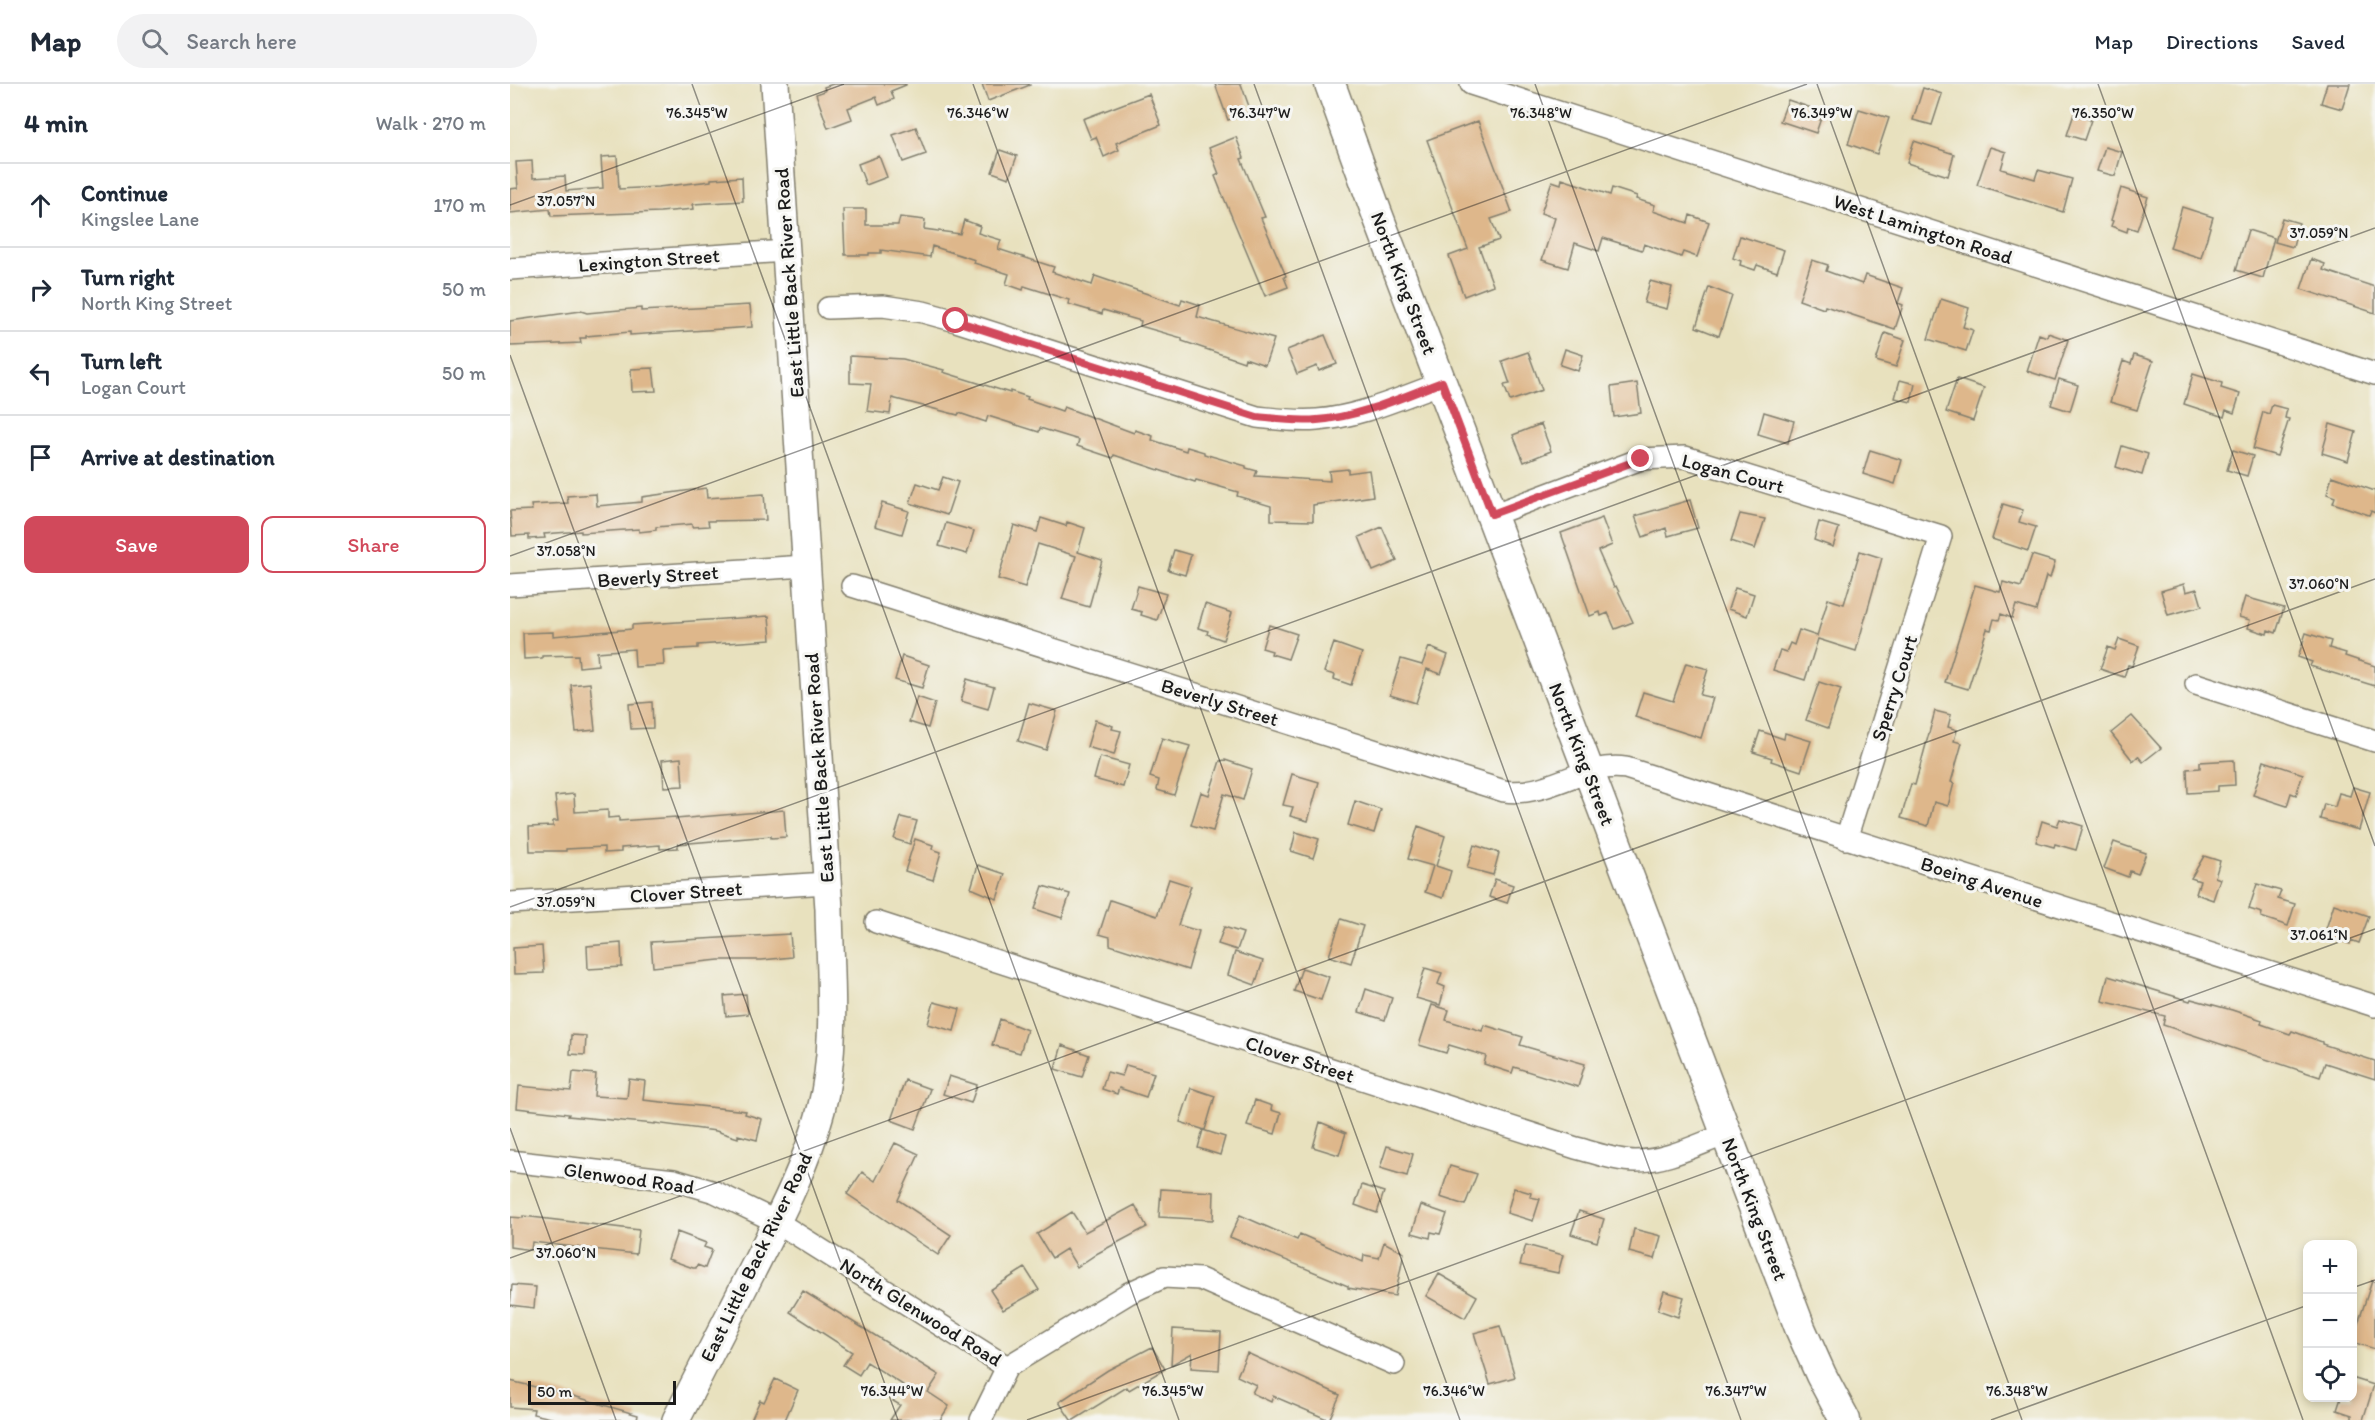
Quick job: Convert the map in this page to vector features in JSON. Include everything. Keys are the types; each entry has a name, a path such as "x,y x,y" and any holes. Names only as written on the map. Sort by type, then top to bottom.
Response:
{"main road":[{"name":"North King Street","path":"1330,84 1800,1328 1821,1376 1845,1420"}],"street":[{"name":"East Little Back River Road","path":"676,1420 777,1222 804,1163 821,1108 829,1065 831,1030 827,883 775,84"},
{"name":"West Lamington Road","path":"1471,84 2375,374"},
{"name":"Lexington Street","path":"510,269 787,251"},
{"path":"828,308 883,306 923,312 1257,417 1318,420 1347,415 1442,382"},
{"name":"Logan Court","path":"1492,514 1641,459 1685,457 1941,536"},
{"name":"Sperry Court","path":"1846,839 1941,536"},
{"name":"Beverly Street","path":"510,585 805,566"},
{"name":"Beverly Street","path":"852,586 1504,791 1524,793 1589,772"},
{"path":"2196,684 2375,741"},
{"name":"Boeing Avenue","path":"1589,772 1609,767 1626,768 2375,1006"},
{"name":"Clover Street","path":"510,903 827,883"},
{"name":"Clover Street","path":"876,922 1609,1157 1623,1160 1651,1160 1726,1134"},
{"name":"Glenwood Road","path":"510,1161 674,1180 716,1192 777,1222"},
{"name":"North Glenwood Road","path":"777,1222 1007,1367 1129,1293 1164,1277 1200,1280 1394,1364"},
{"path":"981,1420 1007,1367"}],"building":[{"path":"833,84 906,85 891,91 894,99 879,105 876,97 848,108 852,119 828,128 816,94 825,91 824,87"},
{"path":"982,84 1029,84 1030,85 988,101"},
{"path":"1215,84 1241,84 1251,112 1228,120"},
{"path":"2327,84 2350,84 2342,109 2321,103"},
{"path":"1923,88 1942,94 1932,125 1913,120"},
{"path":"1149,94 1161,125 1116,143 1119,150 1104,157 1096,137 1091,139 1083,119"},
{"path":"1788,100 1823,112 1816,133 1780,121"},
{"path":"1859,109 1889,118 1877,154 1848,144"},
{"path":"2074,114 2091,120 2084,140 2067,135"},
{"path":"1478,121 1512,212 1491,219 1499,240 1479,247 1493,285 1464,296 1449,256 1468,249 1427,140"},
{"path":"916,127 926,154 903,162 893,135"},
{"path":"1236,137 1244,158 1241,159 1265,217 1261,218 1286,276 1284,277 1288,287 1265,296 1215,176 1219,174 1209,148"},
{"path":"1914,141 1954,154 1948,176 1907,163"},
{"path":"1990,147 2006,152 2001,169 2035,179 2038,170 2072,179 2063,212 1977,185"},
{"path":"2105,147 2122,152 2115,176 2097,171"},
{"path":"1000,150 1017,156 1009,178 992,172"},
{"path":"617,156 619,189 742,177 743,201 693,204 694,209 660,212 551,216 550,209 510,213 510,189 518,188 516,162 532,161 533,178 565,176 566,191 603,188 601,157"},
{"path":"879,156 887,177 866,185 858,164"},
{"path":"1562,179 1610,195 1612,188 1637,196 1636,199 1655,205 1653,211 1688,223 1690,215 1709,222 1697,257 1683,252 1681,257 1644,244 1642,250 1603,238 1599,251 1575,243 1568,268 1542,260 1555,218 1541,213 1552,181 1561,184"},
{"path":"2121,188 2148,197 2137,230 2128,227 2127,232 2111,226"},
{"path":"2182,207 2213,217 2201,258 2170,248"},
{"path":"843,209 866,209 866,225 898,225 900,217 925,220 924,229 960,234 964,220 980,226 978,233 1001,240 998,249 1054,267 1052,272 1092,285 1095,276 1180,305 1182,299 1200,305 1197,317 1274,339 1265,365 1245,358 1244,362 1182,341 1182,338 1140,326 1141,321 1103,310 1102,314 1068,304 1069,300 1024,286 1023,290 1006,284 1009,274 932,246 930,257 881,250 881,253 869,253 869,255 845,255"},
{"path":"2282,218 2299,223 2293,247 2275,242"},
{"path":"2248,230 2274,238 2263,278 2236,270"},
{"path":"1740,236 1784,250 1777,272 1757,265 1755,270 1740,265 1741,261 1733,258"},
{"path":"2311,259 2325,264 2323,270 2375,287 2375,313 2301,289"},
{"path":"1812,260 1828,265 1826,271 1862,284 1865,275 1903,288 1898,303 1903,305 1895,329 1799,300"},
{"path":"1650,281 1672,287 1667,309 1644,303"},
{"path":"1709,287 1732,296 1719,336 1696,327"},
{"path":"1941,299 1969,308 1963,327 1973,330 1966,351 1928,339"},
{"path":"750,305 752,327 630,335 630,332 586,336 586,338 580,338 581,343 510,346 510,321 581,311 587,313 641,308 641,311"},
{"path":"1885,333 1905,340 1896,367 1876,361"},
{"path":"2048,333 2068,340 2055,380 2027,371 2039,334 2047,337"},
{"path":"1325,335 1337,364 1319,371 1317,366 1297,374 1287,350"},
{"path":"1565,349 1583,355 1578,371 1560,365"},
{"path":"1528,352 1542,390 1510,401 1504,385 1510,384 1502,361"},
{"path":"2134,355 2153,361 2137,410 2110,402 2123,361 2131,364"},
{"path":"850,356 903,359 944,370 943,372 1010,393 1010,391 1062,411 1064,407 1134,433 1135,430 1153,436 1152,440 1186,451 1187,447 1246,466 1246,468 1257,471 1255,476 1330,481 1329,471 1348,469 1348,473 1369,470 1373,496 1313,505 1313,521 1271,520 1271,506 1237,496 1238,492 1196,480 1195,482 1114,455 1113,458 1077,446 1079,440 1040,428 1039,432 988,416 986,422 959,413 958,415 892,398 890,414 867,411 871,384 850,383"},
{"path":"653,368 656,391 632,392 631,369"},
{"path":"2193,374 2222,383 2221,388 2240,394 2234,413 2226,410 2224,417 2184,404"},
{"path":"1957,379 1984,388 1973,421 1946,412"},
{"path":"2059,379 2078,385 2070,411 2051,405"},
{"path":"1900,380 1915,384 1911,402 1895,398"},
{"path":"1637,383 1641,413 1614,417 1611,387"},
{"path":"2272,405 2287,409 2285,418 2289,419 2277,456 2253,449 2263,412 2269,414"},
{"path":"1764,412 1794,421 1788,443 1758,434"},
{"path":"1541,424 1551,451 1524,462 1513,435"},
{"path":"2330,424 2356,432 2348,461 2322,453"},
{"path":"2122,446 2148,454 2142,475 2116,467"},
{"path":"1870,450 1902,460 1895,484 1863,474"},
{"path":"2233,450 2253,456 2247,476 2227,470"},
{"path":"2332,476 2375,491 2375,513 2371,511 2369,515 2333,503 2335,497 2327,494"},
{"path":"943,477 958,482 947,515 910,503 917,483 938,490"},
{"path":"706,488 707,498 764,494 766,520 708,521 709,526 692,527 692,524 656,527 656,530 639,532 639,529 544,534 545,538 529,539 529,535 512,536 510,511 532,510 531,505 568,503 567,496 596,494 597,506 642,502 642,497"},
{"path":"1690,500 1698,528 1668,536 1666,528 1643,537 1635,516"},
{"path":"882,503 909,511 902,534 875,526"},
{"path":"2003,504 2023,510 2019,522 2036,527 2028,551 1992,539"},
{"path":"1740,514 1765,519 1755,549 1731,541"},
{"path":"1041,518 1066,526 1067,522 1085,528 1078,552 1102,560 1089,607 1062,599 1076,556 1038,544 1025,587 998,579 1014,525 1037,532"},
{"path":"1602,518 1612,545 1598,551 1633,622 1615,629 1608,613 1601,616 1600,612 1590,616 1561,533"},
{"path":"1819,522 1839,528 1833,547 1814,540"},
{"path":"946,523 974,531 967,554 939,546"},
{"path":"1382,527 1397,561 1373,571 1359,537"},
{"path":"1174,550 1191,555 1185,575 1168,570"},
{"path":"1860,551 1882,558 1856,651 1818,639 1805,680 1773,670 1780,650 1786,652 1790,643 1794,645 1799,630 1817,636 1828,599 1844,604"},
{"path":"2032,555 2055,562 2050,578 2046,576 2036,611 2016,605 2012,618 2001,614 1999,620 1994,619 1991,630 1987,629 1968,689 1945,682 1975,585 2000,592 2003,582 2021,587"},
{"path":"2184,584 2186,592 2197,589 2202,606 2168,615 2161,591"},
{"path":"1138,586 1166,594 1157,620 1131,609"},
{"path":"1735,588 1754,594 1747,616 1728,609"},
{"path":"2245,597 2284,608 2276,633 2268,630 2267,634 2248,628 2250,620 2239,617"},
{"path":"1205,604 1232,613 1223,640 1198,628"},
{"path":"769,616 771,640 663,650 664,665 635,667 634,649 597,652 598,665 579,667 578,655 524,659 523,633 553,632 553,636 632,629 632,625"},
{"path":"1269,625 1297,634 1288,659 1271,654 1272,651 1262,648"},
{"path":"2306,633 2331,641 2329,648 2346,653 2345,656 2375,666 2375,686 2310,666 2312,662 2298,657"},
{"path":"2119,639 2139,646 2132,666 2128,665 2124,677 2100,669 2108,647 2115,650"},
{"path":"1334,643 1362,653 1351,685 1334,679 1335,675 1324,672"},
{"path":"1429,647 1448,655 1441,674 1427,669 1416,703 1390,695 1401,659 1422,665"},
{"path":"902,656 929,665 922,688 895,680"},
{"path":"1686,663 1708,669 1700,695 1713,698 1701,738 1635,717 1643,692 1673,701"},
{"path":"967,679 994,687 988,709 961,701"},
{"path":"1819,682 1841,689 1828,728 1806,720"},
{"path":"590,683 595,730 576,732 571,685"},
{"path":"917,697 935,703 928,728 909,722"},
{"path":"652,702 653,728 631,729 629,704"},
{"path":"1029,703 1057,711 1046,750 1018,741"},
{"path":"1935,711 1951,715 1948,727 1957,730 1954,741 1962,743 1951,782 1954,783 1948,806 1934,802 1928,826 1901,818 1911,784 1915,785"},
{"path":"2132,716 2161,748 2143,762 2138,756 2133,761 2111,733"},
{"path":"1095,720 1121,731 1114,755 1087,747"},
{"path":"1760,731 1784,739 1785,733 1811,741 1801,771 1753,752"},
{"path":"1162,738 1190,746 1174,795 1157,790 1159,780 1150,777"},
{"path":"1100,757 1129,765 1123,787 1094,779"},
{"path":"681,758 683,786 664,787 662,760"},
{"path":"1225,760 1252,769 1243,800 1224,794 1213,831 1191,825 1201,792 1209,795 1220,761"},
{"path":"2234,760 2235,785 2218,786 2218,791 2188,793 2187,769 2200,768 2200,762"},
{"path":"2264,761 2303,774 2296,795 2291,793 2287,806 2253,795"},
{"path":"1292,774 1319,782 1308,821 1290,816 1293,807 1283,805"},
{"path":"2353,787 2370,792 2359,830 2320,819 2324,804 2335,807 2339,793 2350,796"},
{"path":"574,794 575,812 608,810 608,818 619,817 619,821 784,810 786,837 771,838 771,836 678,844 678,848 660,849 660,845 621,848 621,852 604,853 604,847 566,849 566,851 530,851 529,827 553,826 553,821 558,821 555,796"},
{"path":"1355,801 1381,810 1374,833 1348,825"},
{"path":"901,817 917,821 910,844 894,839"},
{"path":"2060,819 2083,826 2076,850 2036,842 2042,821 2057,826"},
{"path":"1418,826 1445,836 1436,866 1451,871 1443,898 1425,892 1433,866 1408,859"},
{"path":"1296,832 1319,839 1313,858 1291,851"},
{"path":"915,839 933,845 932,849 941,852 933,880 905,871"},
{"path":"2114,842 2146,853 2138,874 2130,871 2128,877 2104,868"},
{"path":"1474,845 1499,853 1493,875 1467,868"},
{"path":"2204,856 2220,861 2215,877 2220,879 2213,900 2196,894 2200,881 2191,878"},
{"path":"978,865 1005,874 997,899 971,888"},
{"path":"1169,879 1191,886 1178,925 1199,931 1188,970 1110,945 1110,937 1099,934 1110,900 1157,916"},
{"path":"1495,879 1513,885 1507,903 1489,897"},
{"path":"2257,884 2281,891 2278,899 2295,904 2288,926 2261,917 2262,913 2249,909"},
{"path":"1043,886 1070,894 1062,918 1035,909"},
{"path":"2334,904 2369,916 2359,943 2351,940 2350,944 2324,935"},
{"path":"1341,919 1363,926 1351,963 1329,956"},
{"path":"1224,927 1243,933 1237,950 1218,944"},
{"path":"790,934 792,957 719,960 653,967 651,942"},
{"path":"621,943 622,967 588,969 587,946"},
{"path":"542,946 544,973 514,974 513,948"},
{"path":"1235,952 1263,961 1255,985 1228,975"},
{"path":"1302,968 1329,977 1321,1000 1294,991"},
{"path":"1425,968 1442,973 1438,984 1445,987 1440,1005 1416,998"},
{"path":"2108,976 2190,1001 2191,999 2232,1010 2262,1020 2261,1024 2290,1034 2292,1031 2322,1042 2322,1044 2375,1061 2375,1079 2325,1063 2320,1077 2163,1025 2165,1016 2102,1001"},
{"path":"1366,989 1392,998 1385,1020 1359,1012"},
{"path":"746,994 748,1014 726,1016 724,996"},
{"path":"934,1002 960,1009 954,1031 928,1024"},
{"path":"1432,1005 1449,1010 1446,1020 1482,1031 1484,1025 1523,1037 1520,1045 1585,1064 1578,1087 1514,1067 1512,1073 1484,1064 1486,1056 1449,1045 1446,1053 1419,1045"},
{"path":"1000,1019 1027,1030 1020,1053 992,1045"},
{"path":"571,1035 586,1036 585,1055 570,1054"},
{"path":"1062,1045 1089,1055 1082,1077 1055,1069"},
{"path":"1126,1065 1154,1073 1146,1097 1119,1088 1117,1094 1102,1089 1107,1072 1122,1076"},
{"path":"573,1072 596,1074 594,1096 627,1098 629,1079 645,1081 643,1100 746,1111 745,1114 762,1119 757,1140 738,1135 738,1138 716,1131 655,1123 568,1116 569,1114 517,1108 519,1086 571,1091"},
{"path":"949,1076 977,1085 971,1103 943,1094"},
{"path":"905,1080 930,1089 915,1129 891,1120"},
{"path":"1191,1088 1215,1096 1205,1130 1180,1122"},
{"path":"1255,1100 1272,1106 1271,1110 1281,1113 1275,1134 1247,1126"},
{"path":"1320,1122 1346,1133 1339,1155 1313,1147"},
{"path":"1203,1130 1225,1137 1220,1155 1198,1148"},
{"path":"895,1143 919,1154 898,1200 951,1235 938,1255 847,1194 862,1172 875,1181"},
{"path":"1387,1146 1413,1154 1407,1176 1380,1168"},
{"path":"1450,1166 1477,1174 1465,1205 1440,1197"},
{"path":"1362,1185 1384,1192 1377,1213 1355,1205"},
{"path":"1514,1188 1531,1193 1530,1197 1540,1199 1533,1221 1507,1213"},
{"path":"1161,1189 1214,1192 1213,1220 1159,1217"},
{"path":"1135,1205 1147,1227 1077,1267 1066,1249 1052,1258 1037,1234 1072,1212 1085,1232"},
{"path":"1421,1205 1447,1214 1440,1234 1431,1232 1430,1238 1412,1233"},
{"path":"1579,1211 1604,1219 1597,1242 1571,1234"},
{"path":"1240,1215 1297,1240 1300,1234 1363,1262 1364,1255 1379,1258 1384,1242 1404,1253 1395,1296 1348,1288 1348,1286 1230,1237"},
{"path":"523,1216 639,1230 636,1254 532,1242 531,1250 510,1247 510,1217 523,1218"},
{"path":"1634,1229 1661,1236 1655,1259 1629,1252"},
{"path":"677,1232 706,1243 704,1247 712,1250 705,1268 697,1265 693,1268 668,1259"},
{"path":"1526,1245 1563,1255 1558,1273 1520,1265"},
{"path":"1025,1268 1039,1290 1003,1310 990,1290"},
{"path":"1439,1274 1477,1296 1465,1318 1426,1296"},
{"path":"2372,1281 2375,1282 2375,1349 2357,1344 2357,1327"},
{"path":"512,1285 536,1287 534,1308 510,1305"},
{"path":"803,1291 939,1375 928,1392 949,1406 940,1420 890,1420 900,1405 893,1401 903,1385 867,1362 859,1375 843,1365 852,1352 790,1312"},
{"path":"1664,1291 1684,1297 1678,1317 1658,1310"},
{"path":"1500,1326 1515,1377 1490,1384 1474,1333"},
{"path":"1173,1329 1221,1332 1219,1370 1191,1368 1192,1353 1171,1365"},
{"path":"1152,1347 1165,1369 1129,1390 1127,1387 1071,1420 1059,1402 1108,1370"},
{"path":"1247,1353 1340,1395 1329,1420 1273,1396 1271,1402 1252,1393 1256,1385 1237,1376"},
{"path":"775,1379 798,1390 785,1420 751,1420 760,1400 764,1402"},
{"path":"2357,1380 2374,1385 2363,1420 2352,1420 2352,1415 2337,1410 2340,1402 2357,1402"},
{"path":"510,1381 570,1395 638,1415 637,1420 560,1420 533,1414 534,1409 510,1407"}],"route":[{"path":"956,321 1257,417 1318,420 1347,415 1442,382 1492,514 1641,459"}]}
